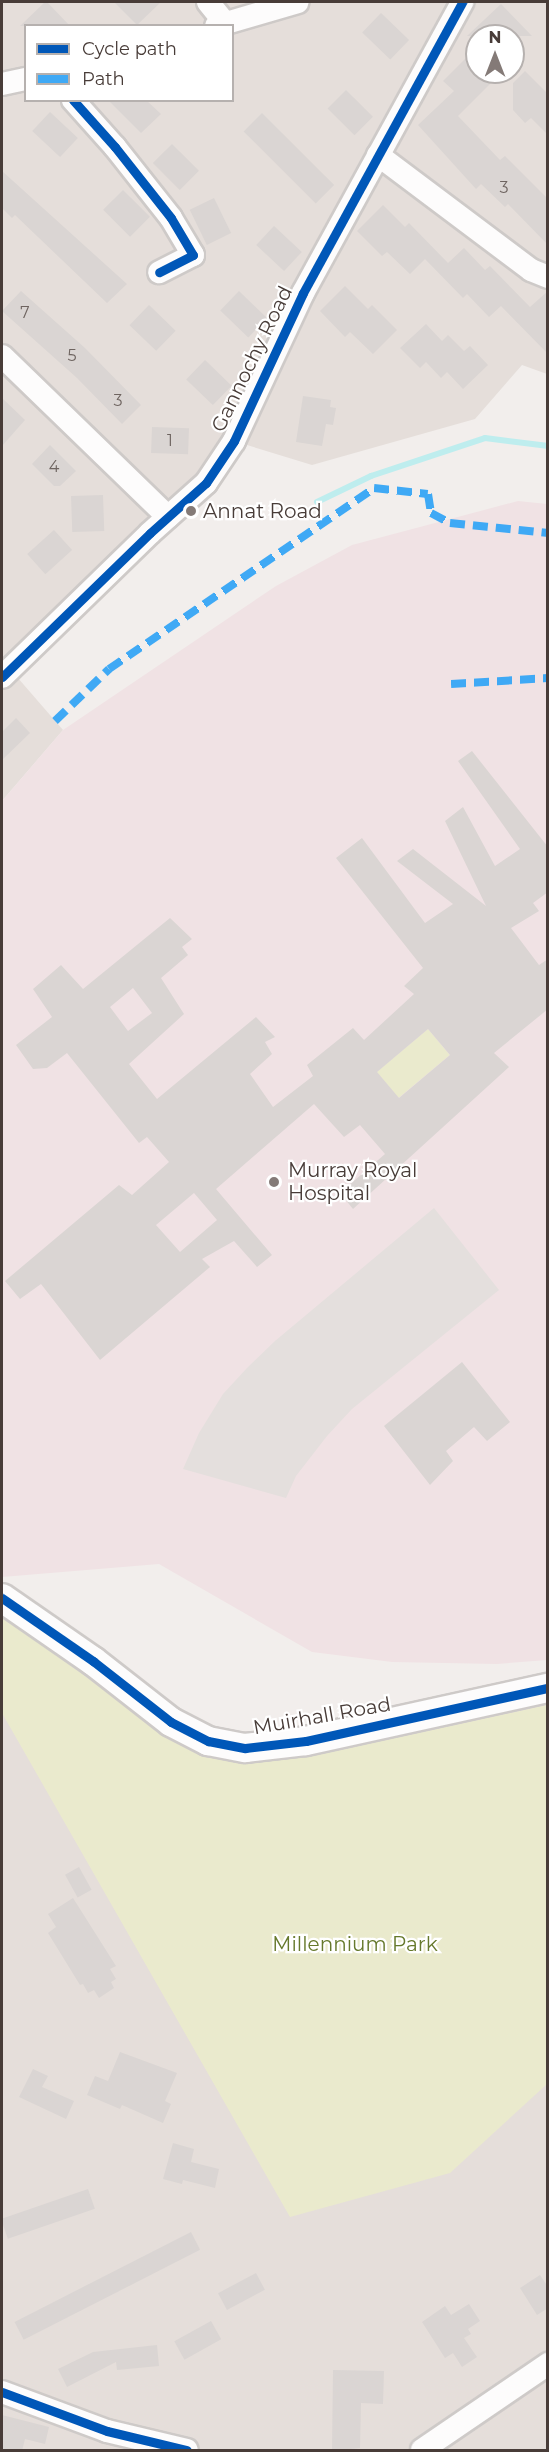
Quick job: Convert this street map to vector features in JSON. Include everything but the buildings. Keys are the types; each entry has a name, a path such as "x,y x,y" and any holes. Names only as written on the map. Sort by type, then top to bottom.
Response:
{"street":[{"path":"208,2 221,24 298,2"},
{"name":"Gannochy Road","path":"2,677 206,483 234,441 303,293 462,2"},
{"path":"2,84 24,79"},
{"path":"75,102 115,147 171,218 193,255 159,272"},
{"path":"378,155 531,270 548,277"},
{"path":"2,356 168,517"},
{"name":"Muirhall Road","path":"2,1598 93,1661 171,1722 208,1741 245,1748 306,1741 548,1688"},
{"path":"422,2451 548,2364"},
{"path":"2,2391 107,2431 187,2451"}],"shaded area":[{"path":"2,2 547,2 547,374 522,365 475,419 312,465 234,441 11,670 63,730 2,801"},
{"name":"Murray Royal Hospital","path":"518,501 547,504 547,1660 497,1664 392,1662 312,1652 159,1564 2,1577 2,801 63,730 276,586 352,545"},
{"path":"434,1208 499,1290 352,1409 327,1436 296,1476 286,1498 183,1469 199,1433 223,1394 247,1368 275,1341"},
{"path":"2,1598 93,1661 245,1748 547,1688 547,2450 2,2450"}],"green space":[{"path":"428,1029 450,1055 399,1098 377,1072"},
{"name":"Millennium Park","path":"2,1615 165,1735 218,1758 259,1761 326,1753 547,1705 547,2084 450,2173 290,2217 2,1713"}],"waterway":[{"path":"317,502 371,476 485,438 548,446"}],"marked path":[{"path":"55,721 109,669 374,488 428,494 431,513 450,523 548,533"},
{"path":"451,684 548,678"}],"cycle path":[{"path":"2,677 150,533 206,483 234,441 303,293 462,2"},
{"path":"75,102 115,147 171,218 193,255 159,272"},
{"path":"2,1598 93,1661 171,1722 208,1741 245,1748 306,1741 548,1688"},
{"path":"2,2392 107,2431 187,2450"}],"place":[{"name":"Annat Road","path":"191,511"},
{"name":"Murray Royal Hospital","path":"274,1182"}]}
